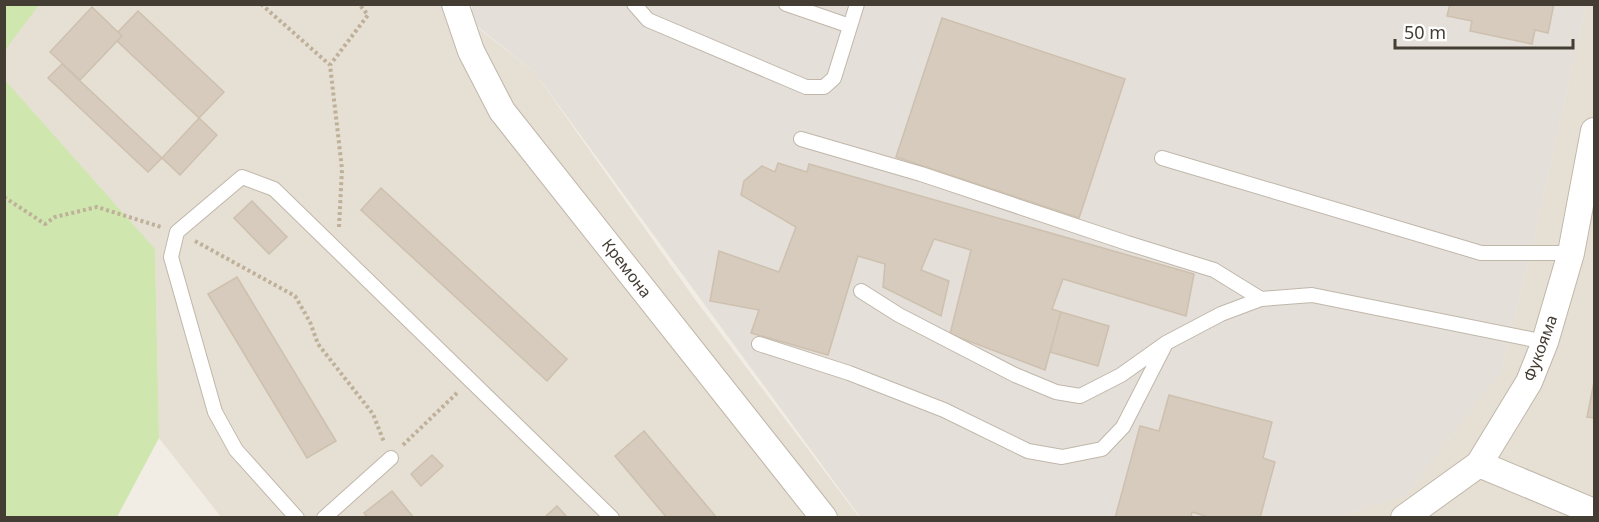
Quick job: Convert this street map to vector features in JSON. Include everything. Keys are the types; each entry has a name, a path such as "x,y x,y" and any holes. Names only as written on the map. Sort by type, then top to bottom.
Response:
{"street":[{"name":"Кремона","path":"455,4 471,51 502,111 824,518"},
{"name":"Фукояма","path":"1404,518 1479,464 1530,382 1545,342 1570,253 1594,131"},
{"path":"1479,464 1594,512"}],"lane":[{"path":"634,4 648,20 806,87 824,87 834,78 857,4"},
{"path":"786,4 849,26"},
{"path":"801,139 921,174 1214,270 1261,299"},
{"path":"1162,158 1481,253 1570,253"},
{"path":"297,518 236,450 215,412 171,257 177,232 242,177 274,189 612,518"},
{"path":"861,291 899,315 1015,375 1056,392 1080,396 1121,375 1166,343 1221,314 1261,299 1312,295 1545,342"},
{"path":"759,344 849,373 944,410 1028,451 1062,457 1102,449 1123,427 1166,343"},
{"path":"324,518 391,458"}],"path":[{"path":"261,4 330,65 342,169 338,250"},
{"path":"330,65 368,15 359,4"},
{"path":"4,197 45,224 55,217 97,207 177,232 295,296 310,322 318,344 373,414 391,458 471,380"}],"shaded area":[{"path":"472,4 1586,5 1534,240 1501,372 1406,495 1336,518 860,517 535,73 472,22"},
{"path":"39,5 449,5 535,73 694,298 859,517 221,517 159,438 155,249 5,80 4,50"},
{"path":"1586,5 1594,5 1594,517 1336,518 1406,495 1501,372 1534,240"}],"green space":[{"path":"4,5 39,5 5,50"},
{"path":"5,80 155,249 159,438 117,517 5,517"}],"building":[{"path":"1450,4 1554,4 1548,33 1535,30 1532,44 1470,31 1472,21 1447,16"},
{"path":"92,7 122,36 80,80 50,52"},
{"path":"138,11 224,92 199,118 117,41 122,36 118,32"},
{"path":"942,18 1125,79 1079,218 896,157"},
{"path":"62,64 162,158 148,172 48,78"},
{"path":"199,118 217,135 180,175 162,158"},
{"path":"778,163 807,172 809,164 1194,274 1186,316 1063,279 1052,309 1061,312 1045,370 950,334 971,250 934,239 921,270 949,281 941,316 883,287 885,264 858,256 828,355 751,333 759,310 710,301 719,251 779,272 796,227 741,195 744,181 762,166 775,172"},
{"path":"381,188 567,359 547,381 361,210"},
{"path":"252,201 287,237 269,254 234,218"},
{"path":"237,277 336,441 307,458 208,294"},
{"path":"1061,312 1109,326 1098,366 1050,352"},
{"path":"1594,382 1594,418 1587,417"},
{"path":"1169,395 1272,422 1263,458 1275,462 1260,518 1212,518 1192,512 1191,518 1115,518 1140,426 1159,431"},
{"path":"644,431 717,518 667,518 615,456"},
{"path":"432,455 443,466 421,486 411,474"},
{"path":"392,491 414,518 368,518 364,513"},
{"path":"557,506 568,518 545,517"}]}
